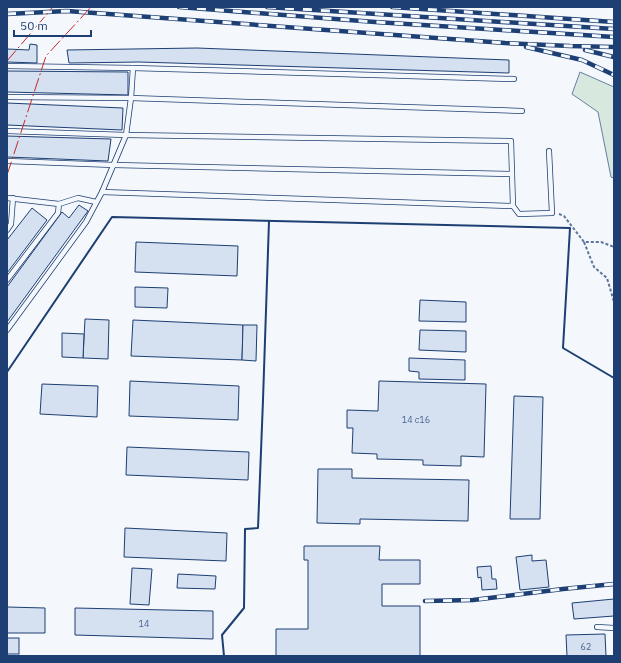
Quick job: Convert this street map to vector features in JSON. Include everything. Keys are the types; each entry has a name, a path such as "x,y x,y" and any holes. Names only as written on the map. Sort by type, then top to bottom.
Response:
{"lane":[{"path":"7,66 133,68 514,79"},
{"path":"7,330 86,222 102,192 126,135 133,68"},
{"path":"7,97 131,98 522,111"},
{"path":"7,131 126,135 511,141 513,206 519,214 552,213 549,151"},
{"path":"7,161 114,165 512,174"},
{"path":"102,192 513,206"},
{"path":"7,198 59,204 78,198 96,202"},
{"path":"7,230 11,224 13,198"},
{"path":"7,280 58,213 59,204"},
{"path":"597,627 614,628"}],"path":[{"path":"552,213 564,216 584,242 594,267 607,278 614,302"},
{"path":"584,242 601,242 614,247"}],"shaded area":[{"path":"580,72 614,87 614,178 611,177 598,112 572,94"}],"building":[{"path":"30,44 37,45 37,63 7,62 7,49 29,50"},
{"path":"197,48 509,60 509,73 139,62 69,63 67,50"},
{"path":"7,71 128,72 128,95 7,92"},
{"path":"7,103 123,108 122,130 7,125"},
{"path":"7,136 111,139 108,161 7,157"},
{"path":"79,205 88,211 7,322 7,287 62,212 69,218"},
{"path":"32,208 47,220 7,273 7,240"},
{"path":"136,242 238,246 237,276 135,272"},
{"path":"135,287 168,288 167,308 135,307"},
{"path":"420,300 466,302 466,322 419,321"},
{"path":"85,319 109,320 108,359 83,358"},
{"path":"133,320 243,325 242,360 131,356"},
{"path":"243,325 257,325 256,361 242,360"},
{"path":"420,330 466,331 466,352 419,350"},
{"path":"62,333 84,334 83,358 62,357"},
{"path":"409,358 465,360 465,380 419,379 419,372 409,371"},
{"path":"130,381 239,386 238,420 129,416"},
{"path":"379,381 486,384 484,457 461,456 461,466 423,465 423,460 377,459 377,454 352,453 353,428 347,428 347,410 378,411"},
{"path":"42,384 98,386 97,417 40,414"},
{"path":"514,396 543,397 540,519 510,519"},
{"path":"127,447 249,452 248,480 126,475"},
{"path":"318,469 352,469 352,478 469,480 468,521 360,519 360,524 317,523"},
{"path":"125,528 227,533 226,561 124,557"},
{"path":"304,546 380,546 379,560 420,560 420,584 382,584 382,606 420,606 420,656 276,656 276,629 308,629 308,560 304,560"},
{"path":"532,555 532,561 546,560 549,587 520,590 516,557"},
{"path":"491,566 492,579 496,579 497,589 482,590 481,577 478,578 477,567"},
{"path":"132,568 152,569 149,605 130,604"},
{"path":"178,574 216,576 215,589 177,588"},
{"path":"614,599 614,616 574,619 572,603"},
{"path":"7,607 45,608 45,633 7,633"},
{"path":"75,608 213,611 213,639 75,635"},
{"path":"605,634 606,656 567,656 566,635"},
{"path":"7,638 19,638 19,654 7,654"}],"railway":[{"path":"179,7 375,22 614,37"},
{"path":"267,7 614,29"},
{"path":"392,7 614,22"},
{"path":"7,14 67,11 505,43 614,47"},
{"path":"526,47 582,60 614,75"},
{"path":"585,50 614,57"},
{"path":"425,601 473,600 614,584"}],"wall":[{"path":"7,372 112,217 570,228 563,348 614,378"},
{"path":"224,656 222,635 244,608 245,529 258,528 269,221"}],"power":[{"path":"7,61 53,7"},
{"path":"7,175 46,56 91,7"}]}
